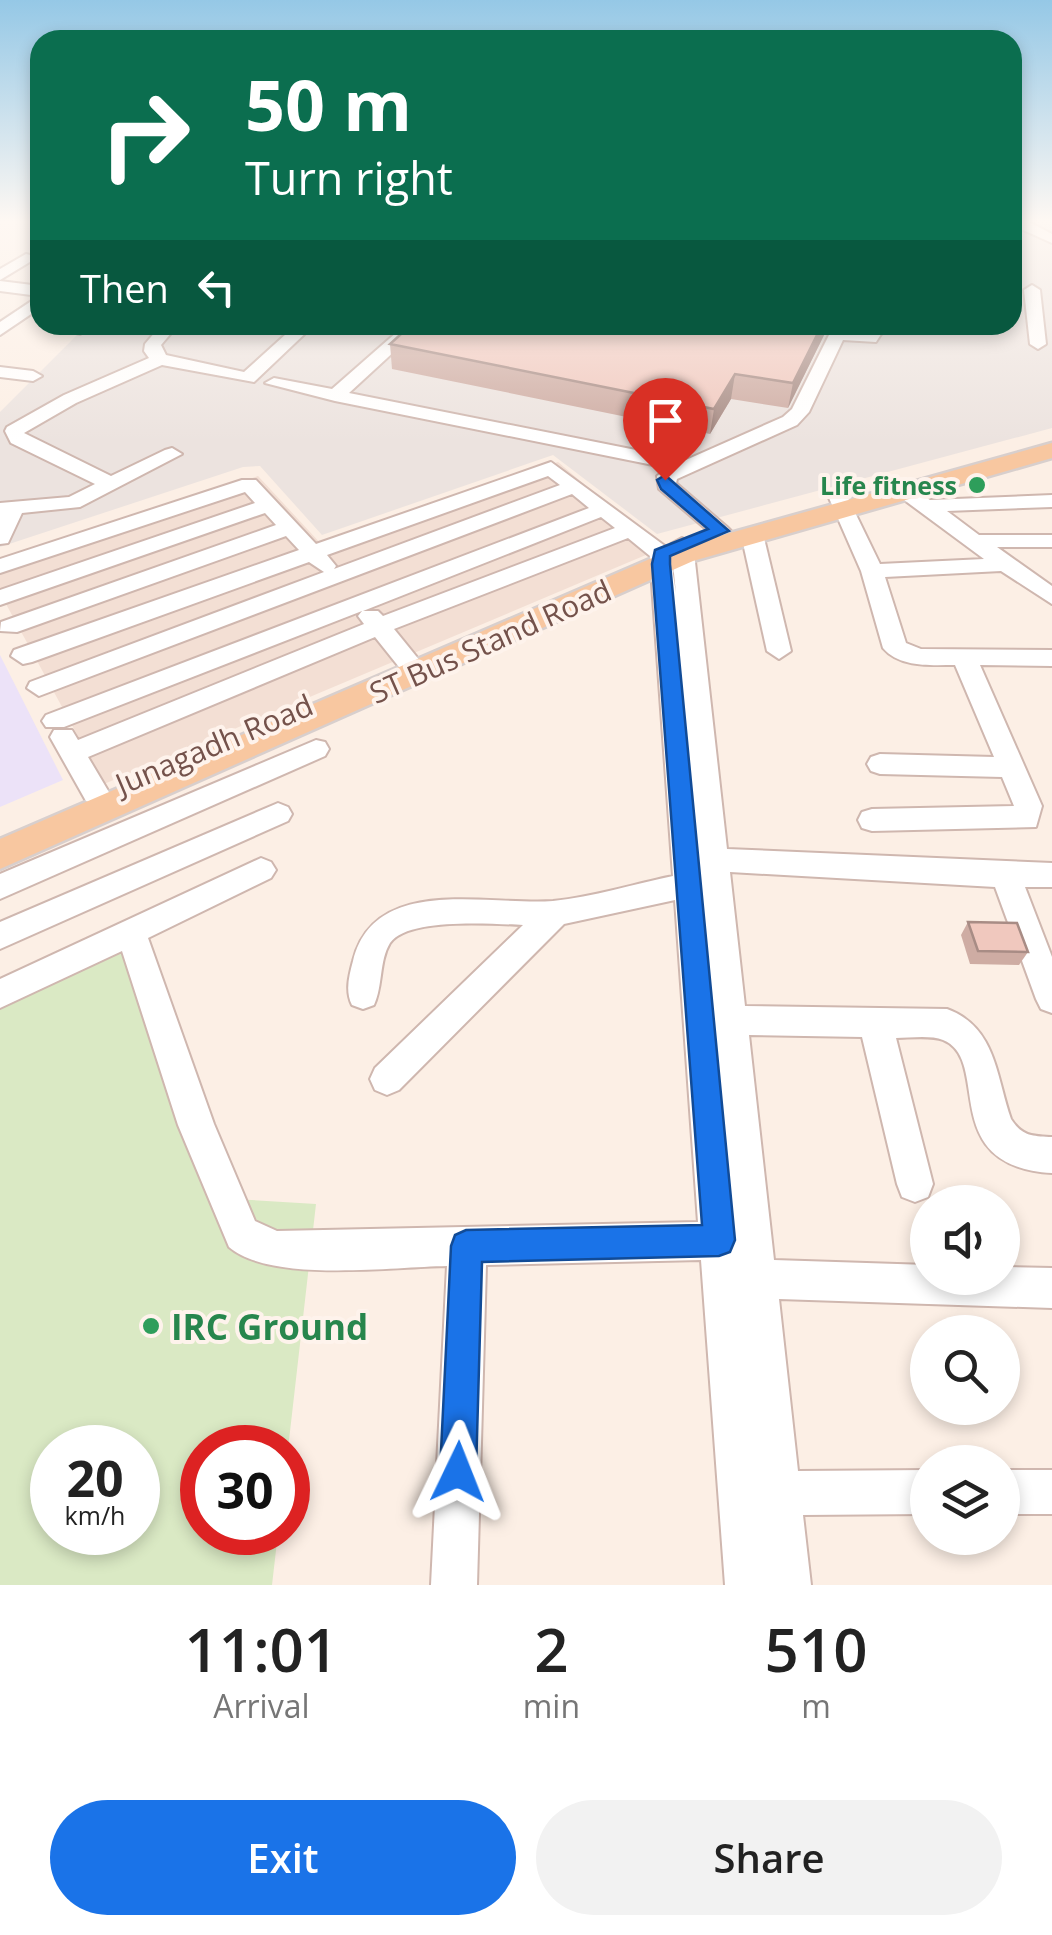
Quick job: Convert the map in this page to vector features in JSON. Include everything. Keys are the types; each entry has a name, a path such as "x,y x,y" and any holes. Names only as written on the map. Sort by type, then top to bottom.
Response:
{"main road":[{"path":"909,494 1052,441"},
{"name":"ST Bus Stand Road","path":"0,855 672,554 752,534 842,504 909,494 1052,450"},
{"name":"Junagadh Road","path":"0,834 720,531 842,504"}],"street":[{"path":"1033,294 1043,330"},
{"path":"4,323 30,306"},
{"path":"4,323 30,324"},
{"path":"161,335 152,344 152,352 160,359 248,378 295,335"},
{"path":"335,396 405,335"},
{"path":"720,531 666,486 668,476 778,429 800,412 838,335"},
{"path":"114,485 18,439 14,431 70,399 160,359"},
{"path":"0,372 33,376"},
{"path":"274,383 685,466"},
{"path":"0,538 7,509 73,503 172,454"},
{"path":"23,656 552,468 630,530 672,554 697,868 716,1020 736,1240 748,1585"},
{"path":"0,566 249,484 408,661"},
{"path":"39,688 575,486"},
{"path":"909,494 1052,501"},
{"path":"909,494 1052,597"},
{"path":"842,504 872,571 896,648 918,658 1052,658"},
{"path":"0,598 268,505"},
{"path":"55,720 604,509"},
{"path":"96,794 4,619 289,528"},
{"path":"72,754 380,626 630,530"},
{"path":"752,534 780,651"},
{"path":"974,541 1049,543"},
{"path":"872,571 1006,564"},
{"path":"872,820 1026,819 1028,806 964,658"},
{"path":"0,887 316,749"},
{"path":"880,764 1011,767"},
{"path":"0,936 278,814"},
{"path":"363,995 373,947 383,930 400,920 424,915 555,913 697,868 1052,875"},
{"path":"0,994 260,870"},
{"path":"1006,876 1052,999"},
{"path":"387,1079 555,913"},
{"path":"130,932 196,1125 242,1234 254,1244 277,1250 736,1240"},
{"path":"716,1020 940,1022 957,1028 973,1044 998,1130 1006,1144 1017,1151 1052,1155"},
{"path":"875,1022 915,1184"},
{"path":"736,1240 758,1279 788,1585"},
{"path":"454,1585 466,1246"},
{"path":"758,1279 1052,1288"},
{"path":"779,1493 910,1492"},
{"path":"1020,1492 1052,1492"}],"shaded area":[{"path":"1022,294 1052,294 1052,428 657,534 553,455 322,535 260,466 243,467 0,547 0,412 77,335 1022,335"},
{"path":"558,462 660,549 104,784 0,593 0,565 258,476 323,546"},
{"path":"0,655 63,780 0,807"}],"green space":[{"name":"IRC Ground","path":"122,932 217,1198 316,1204 291,1425 180,1425 180,1555 275,1555 272,1585 0,1585 0,989"}],"building":[{"path":"400,335 817,335 793,383 735,374 714,409 390,344"},
{"path":"968,922 1017,923 1028,952 978,951"}],"place":[{"name":"Life fitness","path":"977,485"},
{"name":"IRC Ground","path":"151,1326"}],"route":[{"path":"458,1472 466,1246 719,1240 661,564 662,554 720,531 666,486 665,480"}]}
